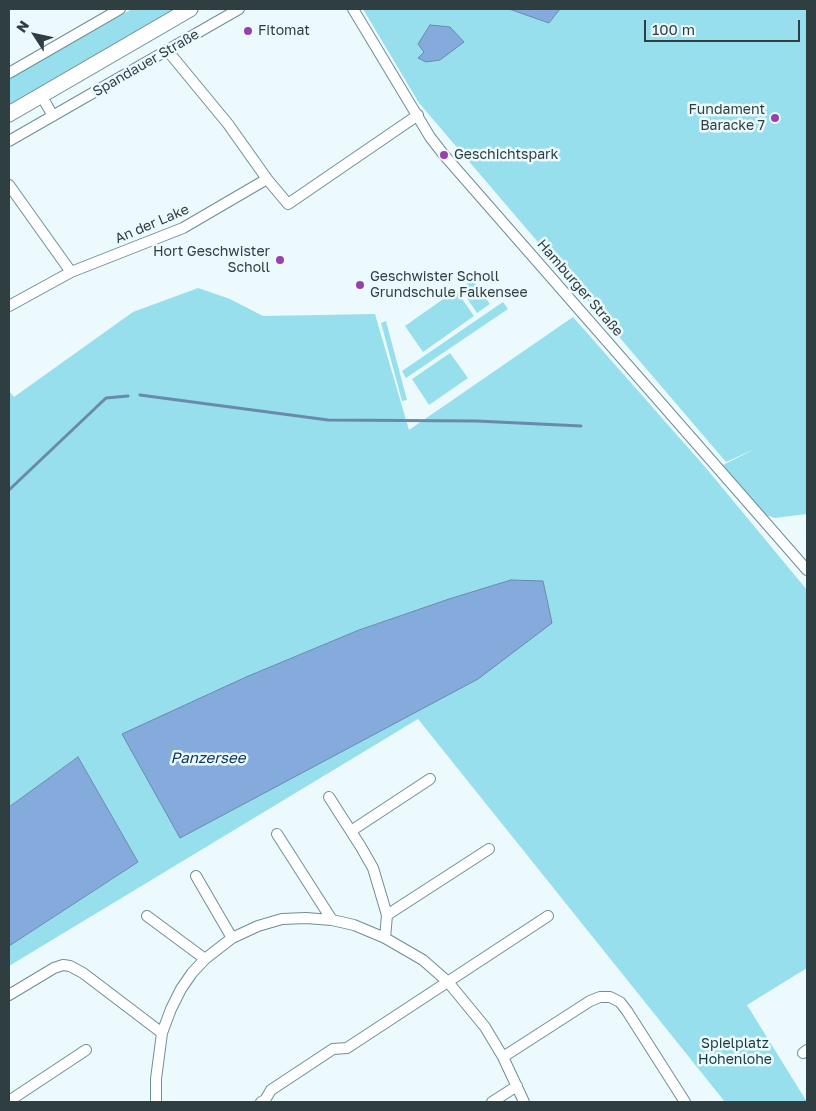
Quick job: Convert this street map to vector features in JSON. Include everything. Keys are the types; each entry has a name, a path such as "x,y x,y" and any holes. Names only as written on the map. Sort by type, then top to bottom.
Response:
{"main road":[{"name":"Spandauer Straße","path":"9,114 190,9"}],"street":[{"path":"9,73 120,9"},
{"name":"Spandauer Straße","path":"9,141 239,9"},
{"name":"Hamburger Straße","path":"354,9 430,137 476,193 550,274 807,570"},
{"path":"167,50 228,124 267,179 288,204 418,115"},
{"path":"41,95 53,116"},
{"name":"An der Lake","path":"9,306 71,272 183,228 267,179"},
{"path":"9,185 71,272"},
{"path":"351,831 430,779"},
{"path":"329,797 373,868 387,914 385,938"},
{"path":"277,834 332,920"},
{"path":"387,914 489,848"},
{"path":"196,876 232,938"},
{"path":"147,916 205,959"},
{"path":"261,1102 265,1100 271,1090 333,1049 347,1048 548,916"},
{"path":"156,1102 156,1079 162,1033 181,990 205,959 232,938 258,926 282,919 306,918 332,920 354,925 385,938 423,960 448,982 485,1027 503,1057 524,1102"},
{"path":"9,996 54,968 63,965 83,973 162,1033"},
{"path":"503,1057 590,1001 600,997 610,997 620,1002 627,1011 685,1102"},
{"path":"9,1101 86,1050"},
{"path":"492,1102 517,1086"}],"green space":[{"path":"132,9 177,9 9,107 9,79"},
{"path":"363,9 509,9 549,23 560,9 807,9 807,514 775,518 765,515 757,508 723,465 755,449 726,462 419,103"},
{"path":"473,280 490,304 477,313 460,288"},
{"name":"Spielplatz Hohenlohe","path":"198,288 230,299 263,316 375,314 409,430 573,317 706,468 807,590 807,968 747,1005 807,1102 725,1102 418,719 9,966 9,946 138,862 78,757 9,807 9,391 14,397 133,312","holes":["511,581 543,581 122,735 246,677 359,630 449,599"]},
{"path":"456,290 474,316 423,352 405,326"},
{"path":"503,302 508,309 406,378 402,371"},
{"path":"386,321 407,400 402,401 381,323"},
{"path":"450,353 468,378 429,405 412,379"}],"water":[{"path":"509,9 560,9 549,23"},
{"path":"430,25 450,27 464,42 440,60 426,62 418,58 424,52 418,44"},
{"name":"Panzersee","path":"511,580 543,581 552,623 478,679 180,838 122,734 246,677 359,630"},
{"path":"78,757 138,862 9,946 9,807"}],"waterway":[{"path":"140,395 328,420 477,421 581,426"},
{"path":"9,490 106,398 128,396"}],"place":[{"name":"Fitomat","path":"248,31"},
{"name":"Fundament Baracke 7","path":"775,118"},
{"name":"Geschichtspark","path":"444,155"},
{"name":"Hort Geschwister Scholl","path":"280,260"},
{"name":"Geschwister Scholl Grundschule Falkensee","path":"360,285"}]}
